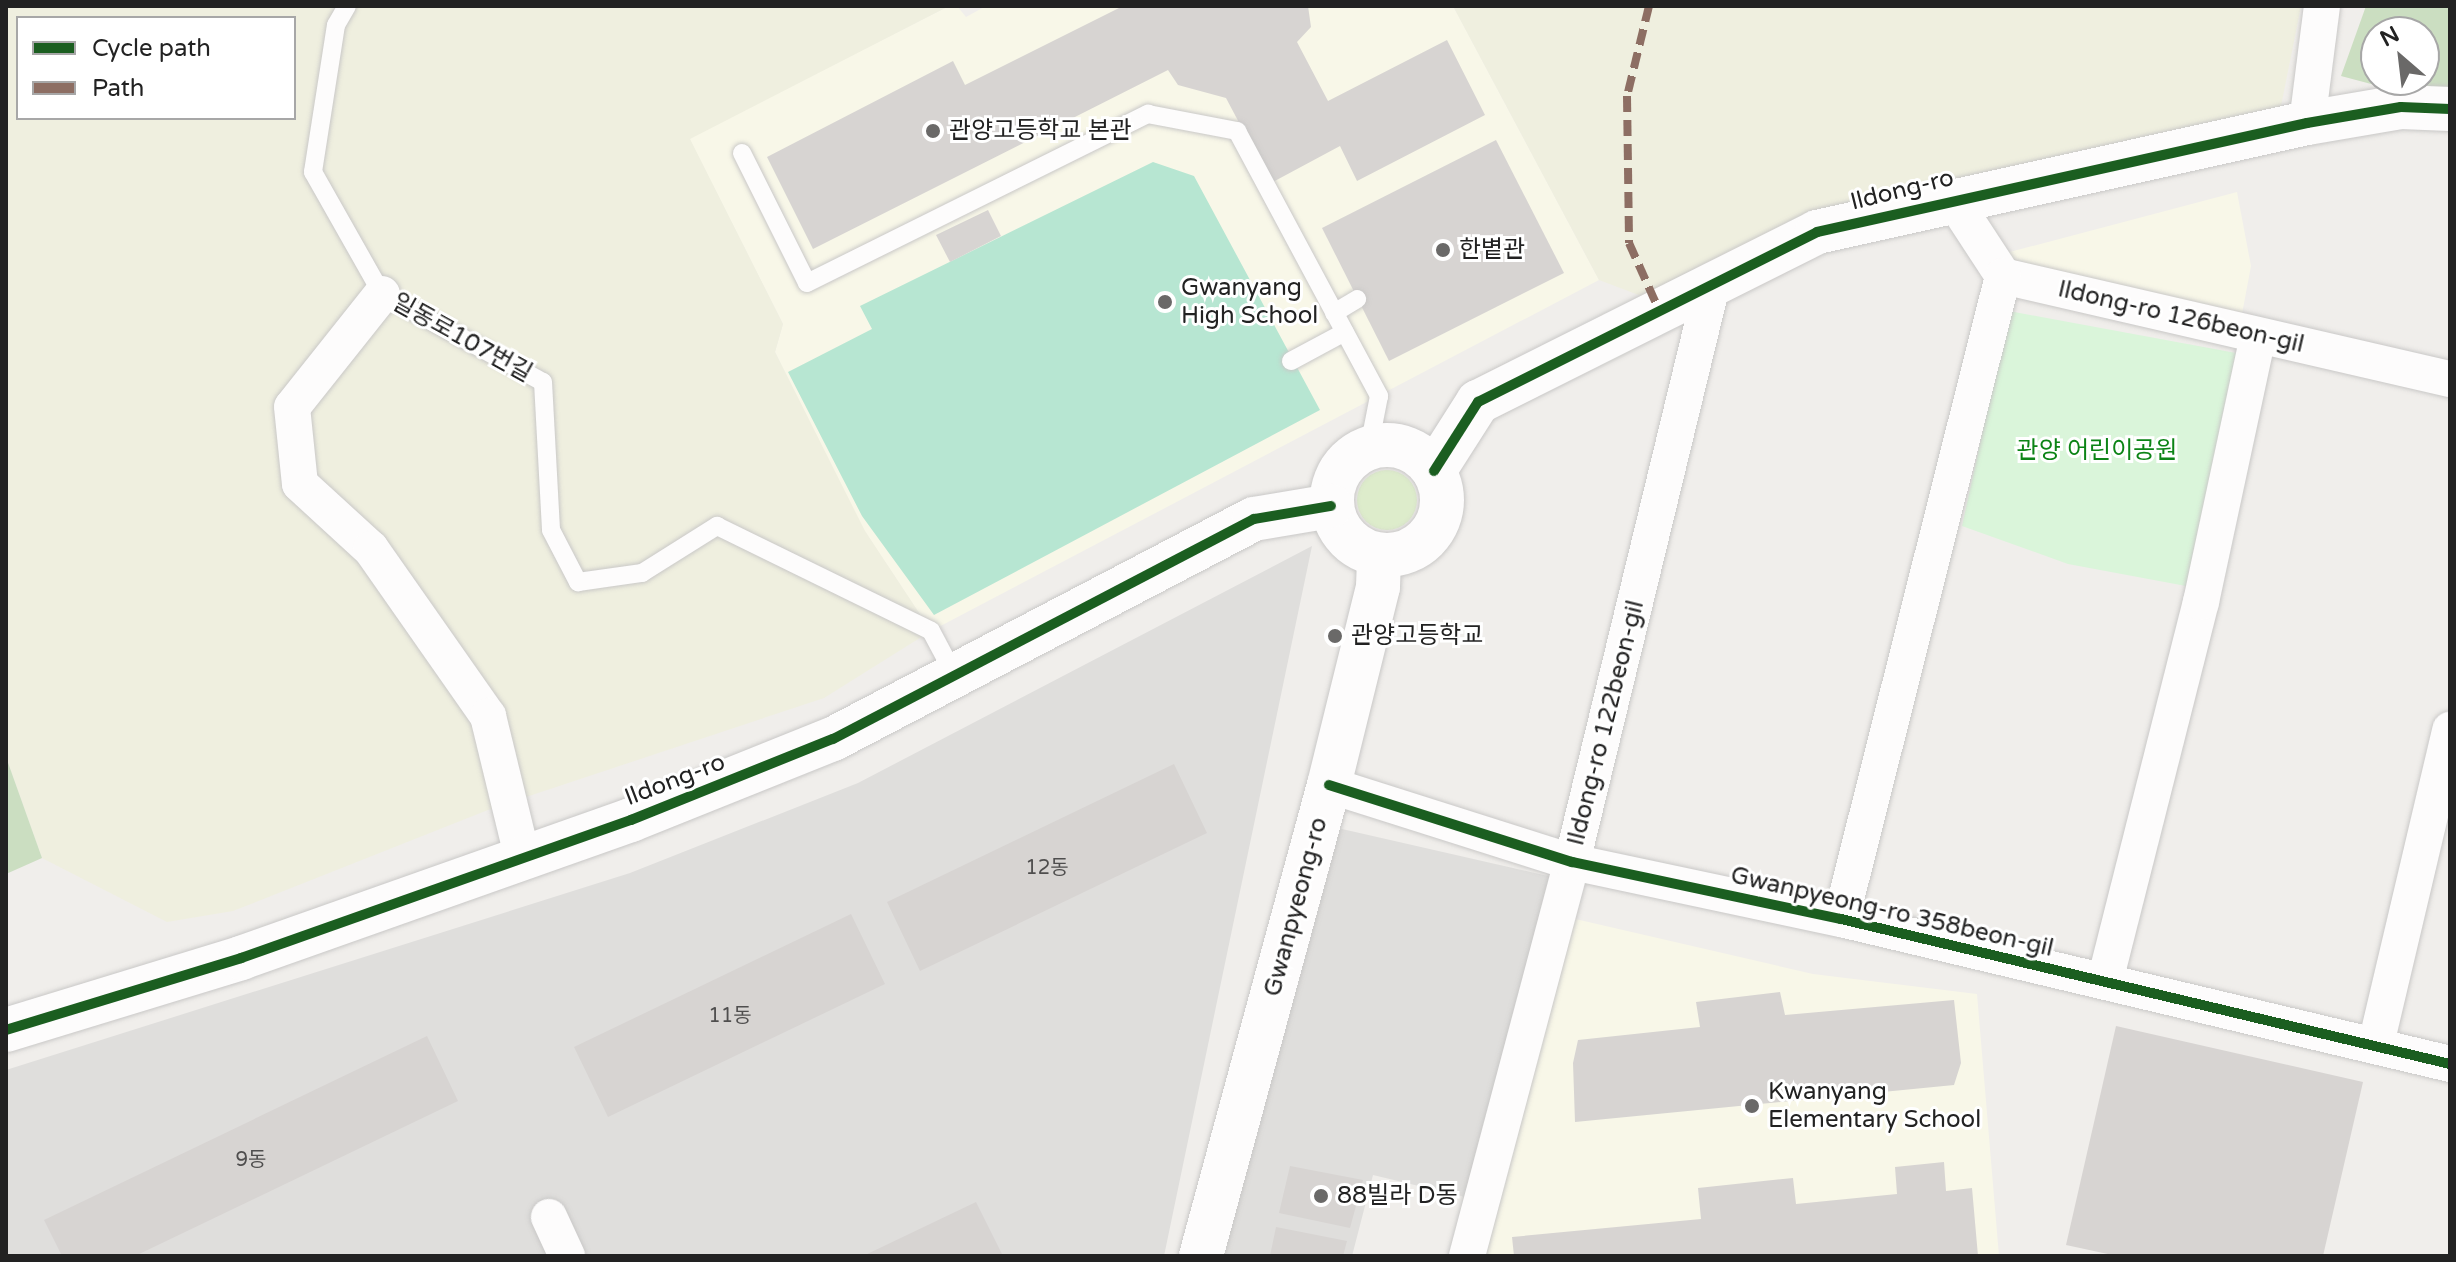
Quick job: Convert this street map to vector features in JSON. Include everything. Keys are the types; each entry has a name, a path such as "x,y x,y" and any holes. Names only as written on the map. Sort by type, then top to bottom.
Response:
{"street":[{"path":"2307,123 2322,6"},
{"name":"Ildong-ro","path":"1434,471 1478,402 1713,281 1817,232 1952,198 2307,123 2401,107 2450,109"},
{"path":"1952,198 2003,276"},
{"name":"Ildong-ro 126beon-gil","path":"2003,276 2450,379"},
{"name":"Gwanpyeong-ro 358beon-gil","path":"1841,919 2003,276"},
{"name":"Ildong-ro 122beon-gil","path":"1467,1256 1572,862 1713,281"},
{"path":"382,294 292,407 300,484 371,549 488,716 522,856"},
{"path":"2105,981 2201,602 2258,336"},
{"path":"1394,445 1417,453 1434,471 1442,495 1439,519 1426,540 1404,553 1379,556 1356,547 1339,529 1331,506 1334,481 1348,460 1369,447 1394,445"},
{"name":"Ildong-ro","path":"6,1030 241,958 833,739 1254,519 1331,506"},
{"name":"Gwanpyeong-ro","path":"1201,1256 1329,785 1378,587 1379,556"},
{"path":"2376,1044 2450,730"},
{"name":"Gwanpyeong-ro 358beon-gil","path":"1329,785 1572,862 1841,919 2450,1064"},
{"path":"549,1217 567,1256"}],"lane":[{"name":"일동로107번길","path":"347,6 336,25 313,172 382,294 543,382 551,530 578,582 642,573 717,526 931,631 954,674"},
{"path":"742,153 807,283 1148,114 1237,131 1379,396 1369,447"},
{"path":"1334,313 1357,299"},
{"path":"1291,361 1345,332"}],"shaded area":[{"name":"Gwanyang High School","path":"949,6 957,6 966,17 986,6 1453,6 1599,280 931,631 862,527 775,352 783,324 689,138"},
{"path":"2237,192 2251,266 2236,346 2020,298 2006,253"},
{"path":"1312,546 1164,1256 6,1256 6,1070 630,873 858,783"},
{"path":"1307,821 1561,879 1469,1198 1373,1175 1352,1256 1191,1256"},
{"name":"Kwanyang Elementary School","path":"1571,918 1813,974 1977,994 1999,1256 1477,1256"}],"green space":[{"path":"6,6 949,6 690,139 783,324 775,352 865,531 931,631 824,698 493,808 233,911 167,922 42,858 6,757"},
{"path":"1453,6 2301,6 2281,106 1936,203 1644,297 1599,280"},
{"path":"2366,6 2450,6 2450,105 2416,96 2440,96 2440,16 2362,16"},
{"path":"2360,23 2360,81 2341,76"},
{"path":"1153,162 1194,176 1320,410 934,615 862,516 788,372 872,329 860,306"},
{"name":"관양 어린이공원","path":"2009,311 2236,353 2186,586 2068,564 1962,526"},
{"path":"1387,470 1408,479 1417,500 1408,521 1387,530 1366,521 1357,500 1366,479"},
{"path":"6,757 42,858 6,874"}],"building":[{"name":"관양고등학교 본관","path":"1123,6 1308,6 1311,27 1297,42 1328,101 1447,40 1485,115 1357,181 1340,146 1271,183 1226,98 1178,85 1168,70 813,249 767,157 953,61 965,85"},
{"name":"한볕관","path":"1496,140 1564,273 1389,361 1322,228"},
{"path":"988,210 1001,236 950,262 936,235"},
{"path":"1174,764 1207,833 920,971 887,902"},
{"path":"851,914 885,984 608,1117 574,1047"},
{"path":"1780,992 1785,1015 1954,1000 1961,1063 1954,1085 1575,1122 1573,1063 1578,1040 1700,1027 1696,1002"},
{"path":"2116,1026 2363,1082 2323,1256 2117,1256 2066,1245"},
{"path":"427,1036 458,1101 135,1256 62,1256 44,1220"},
{"path":"1944,1162 1946,1191 1972,1188 1978,1256 1514,1256 1512,1237 1701,1219 1698,1188 1793,1178 1796,1204 1897,1194 1895,1167"},
{"name":"88빌라 D동","path":"1290,1166 1363,1180 1350,1228 1279,1213"},
{"path":"976,1202 1003,1256 863,1256"},
{"path":"1276,1227 1347,1241 1343,1256 1270,1256"}],"marked path":[{"path":"1649,6 1627,96 1629,243 1659,310"}],"cycle path":[{"path":"1434,471 1478,402 1817,232 2307,123 2401,107 2450,109"},
{"path":"6,1030 241,958 631,820 833,739 1254,519 1331,506"},
{"path":"1329,785 1572,862 1841,919 2450,1064"}],"place":[{"name":"관양고등학교 본관","path":"933,131"},
{"name":"한볕관","path":"1443,250"},
{"name":"Gwanyang High School","path":"1165,302"},
{"name":"관양고등학교","path":"1335,636"},
{"name":"Kwanyang Elementary School","path":"1752,1106"},
{"name":"88빌라 D동","path":"1321,1196"}]}
